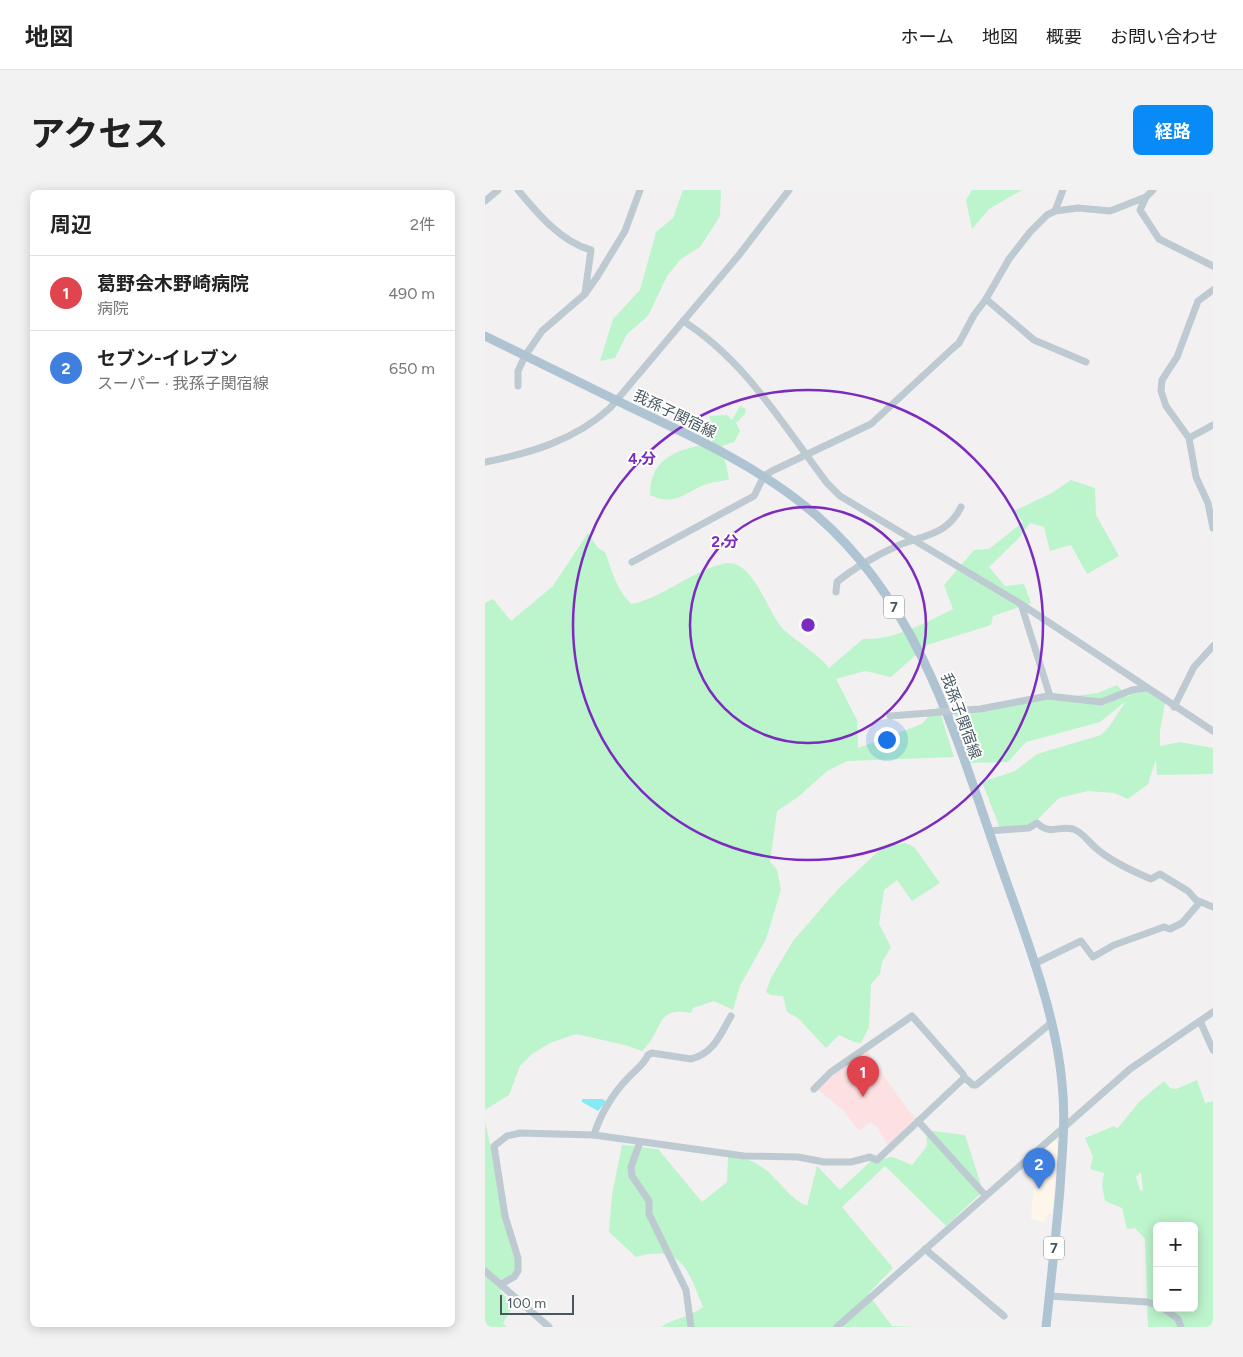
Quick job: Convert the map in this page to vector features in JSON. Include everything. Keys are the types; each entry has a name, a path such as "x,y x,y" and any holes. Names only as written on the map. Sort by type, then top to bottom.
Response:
{"main road":[{"name":"我孫子関宿線","path":"485,336 706,444 764,476 819,518 864,565 904,621 928,667 945,706 1034,964 1051,1023 1061,1074 1064,1125 1046,1327"}],"street":[{"path":"485,201 498,190"},
{"path":"518,190 537,214 577,246 591,250 585,294"},
{"path":"518,386 518,371 525,356 542,330 585,294 625,232 640,190"},
{"path":"485,462 564,439 592,424 617,401 739,255 789,190"},
{"path":"1055,211 1063,190"},
{"path":"1153,190 1146,197 1140,210 1159,239 1213,266"},
{"path":"632,562 754,496 764,476 871,424 959,343 1009,259 1029,232 1047,215 1055,211 1078,208 1110,211 1146,197"},
{"path":"1213,290 1198,301 1177,357 1162,380 1161,391 1166,406 1189,438 1196,477 1208,503 1213,528"},
{"path":"986,299 1034,340 1086,362"},
{"path":"683,321 741,368 806,455 840,496 1021,604 1213,731"},
{"path":"1189,438 1213,425"},
{"path":"836,592 837,582 864,565 897,546 941,531 961,507"},
{"path":"1021,604 1050,696"},
{"path":"1174,707 1194,667 1213,646"},
{"path":"889,716 980,709 1050,696 1101,702 1132,690 1146,688"},
{"path":"988,831 1029,828 1037,823 1047,830 1074,830 1083,835 1095,848 1129,870 1151,879 1160,874 1188,891 1200,902 1213,907"},
{"path":"1034,964 1081,941 1093,957 1114,946 1155,930 1164,927 1171,929 1182,923 1200,902"},
{"path":"837,1327 1064,1125 1130,1069 1213,1012"},
{"path":"594,1135 601,1117 617,1091 645,1062 648,1055 691,1059 698,1057 714,1047 731,1016"},
{"path":"814,1089 831,1072 912,1016 963,1074 964,1078 976,1085 1051,1023"},
{"path":"1200,1021 1213,1050"},
{"path":"501,1284 514,1276 518,1271 518,1258 505,1216 494,1146 507,1136 520,1133 594,1135 744,1156 798,1157 824,1162 851,1162 870,1157 877,1160 964,1078"},
{"path":"918,1121 985,1195"},
{"path":"640,1142 631,1167 632,1176 649,1201 649,1214 686,1290 691,1327"},
{"path":"925,1249 1004,1316"},
{"path":"485,1271 549,1327"},
{"path":"1049,1296 1153,1304"},
{"path":"1168,1312 1178,1319 1181,1327"}],"shaded area":[{"path":"866,1049 916,1120 888,1146 878,1128 871,1122 859,1131 843,1110 817,1089"},
{"path":"1052,1140 1058,1143 1052,1214 1048,1214 1044,1222 1031,1219 1034,1182 1044,1174 1045,1159 1039,1151"}],"green space":[{"path":"683,190 721,190 720,216 700,247 681,259 667,276 648,316 627,334 615,358 600,361 613,319 640,290 656,232 673,218"},
{"path":"972,190 1022,190 989,209 972,229 966,200"},
{"path":"740,406 746,409 745,414 736,423 740,431 734,442 722,446 729,479 710,483 675,499 659,499 650,495 651,482 655,471 661,463 678,452 712,443 714,427 709,416 727,415 732,420"},
{"path":"1071,480 1095,488 1096,515 1119,556 1087,574 1071,545 1050,551 1044,527 1030,523 1018,539 989,567 1005,586 1024,584 1031,603 993,616 991,625 927,645 891,677 865,671 836,679 857,720 858,748 922,724 938,706 954,757 847,761 827,771 798,797 777,811 770,862 777,869 781,890 766,939 740,986 733,1010 714,1001 693,1008 691,1013 671,1013 661,1022 654,1036 642,1051 625,1045 576,1034 550,1043 532,1054 520,1066 509,1095 485,1110 485,603 493,599 511,621 553,586 588,533 598,548 605,552 622,593 632,604 644,601 699,573 722,564 733,564 742,568 751,576 783,629 829,668 863,639 875,639 898,634 953,609 944,585 974,550 989,549 1023,522 1014,511 1052,493"},
{"path":"1117,685 1128,697 1132,692 1145,690 1165,703 1160,731 1160,746 1180,742 1213,748 1213,774 1157,775 1156,759 1148,784 1128,799 1114,793 1088,791 1059,798 1032,825 1000,828 982,782 1015,771 1037,754 1101,735 1109,727 1126,701 1100,722 1026,742 1008,762 970,763 954,712 1098,693"},
{"path":"905,843 914,847 940,883 912,901 897,880 884,890 879,924 891,947 882,962 880,974 871,984 869,1027 861,1043 839,1035 826,1048 798,1018 787,1012 783,996 771,995 766,992 771,978 793,941 839,888 883,847"},
{"path":"1197,1080 1205,1103 1213,1101 1213,1327 1148,1327 1145,1239 1135,1228 1127,1229 1122,1208 1105,1201 1102,1185 1104,1173 1090,1169 1093,1157 1085,1138 1114,1126 1117,1129 1140,1101 1164,1081 1170,1088 1176,1089","holes":["1141,1172 1143,1191 1140,1190 1136,1177"]},
{"path":"485,1121 517,1265 514,1275 500,1291 514,1305 503,1323 506,1327 485,1327"},
{"path":"926,1130 965,1135 983,1191 946,1226 885,1166 842,1207 893,1268 868,1294 892,1326 918,1327 661,1327 703,1307 687,1271 673,1257 664,1254 636,1257 609,1232 612,1195 622,1145 658,1149 702,1202 727,1182 728,1157 748,1160 759,1165 794,1197 807,1206 817,1166 840,1190 872,1160 893,1157 912,1165 927,1146"}],"water":[{"path":"582,1099 603,1099 606,1102 598,1111 582,1102"}],"place":[{"name":"葛野会木野崎病院","path":"863,1097"},
{"name":"セブン-イレブン","path":"1039,1189"}]}
